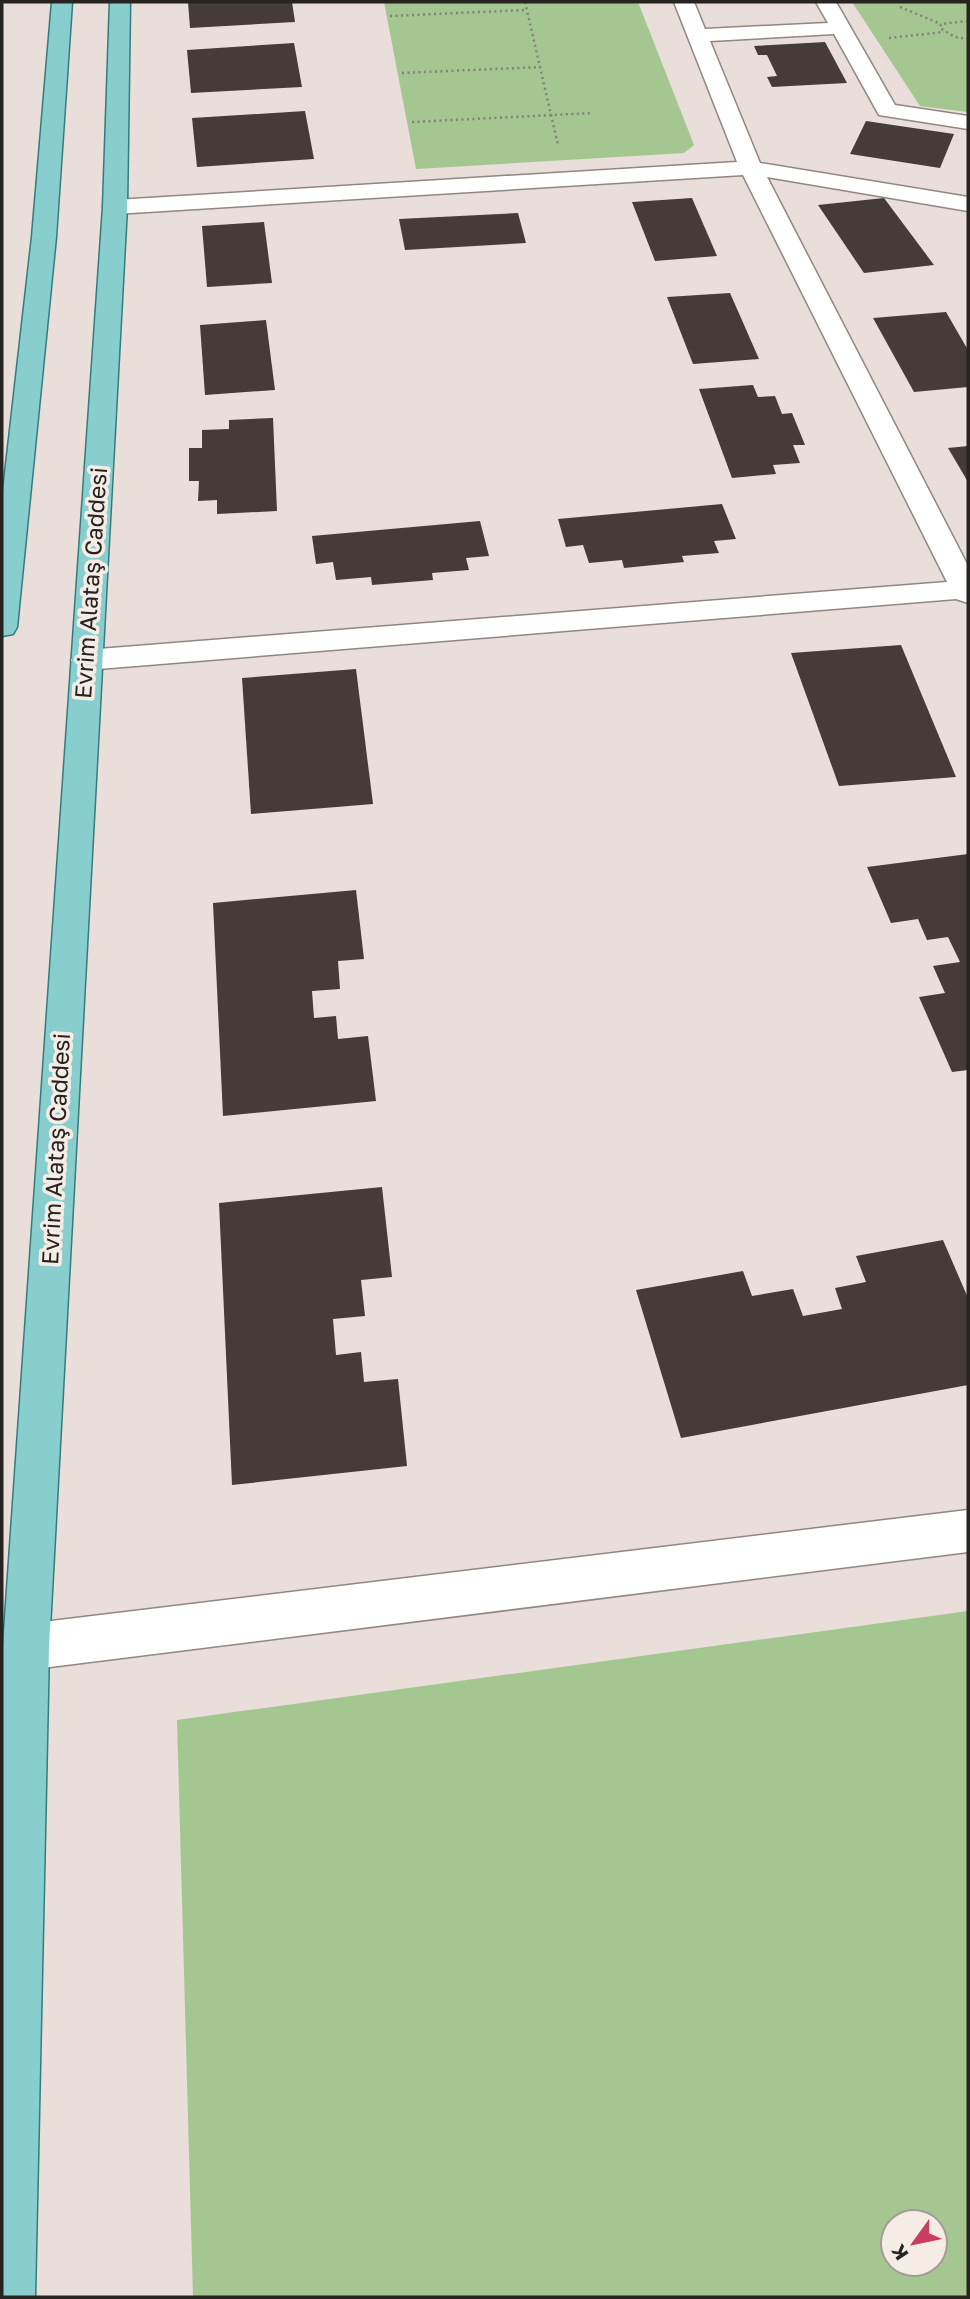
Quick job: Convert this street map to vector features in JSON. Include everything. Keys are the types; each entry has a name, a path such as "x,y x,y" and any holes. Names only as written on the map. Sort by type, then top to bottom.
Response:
{"main road":[{"path":"2,626 44,237 62,2"},
{"name":"Evrim Alataş Caddesi","path":"6,2297 26,1647 115,207 120,2"}],"street":[{"path":"86,660 967,591 751,168 684,2"},
{"path":"826,2 887,110 968,122"},
{"path":"698,36 845,35"},
{"path":"115,207 751,168 968,204"},
{"path":"26,1647 968,1531"}],"path":[{"path":"524,2 566,180"},
{"path":"900,7 941,24 968,21"},
{"path":"390,16 526,10"},
{"path":"941,24 940,28 944,32"},
{"path":"845,35 944,32 968,39"},
{"path":"402,74 540,67"},
{"path":"412,122 593,113"}],"green space":[{"path":"384,2 638,2 694,145 684,153 416,169"},
{"path":"852,2 968,2 968,112 920,106"},
{"path":"968,1611 968,2297 193,2297 177,1720"}],"building":[{"path":"188,2 292,2 295,22 190,28"},
{"path":"825,42 847,83 772,87 767,77 777,76 767,55 758,55 754,46"},
{"path":"294,43 302,87 191,93 187,50"},
{"path":"305,111 314,159 197,167 192,118"},
{"path":"866,121 954,134 940,168 850,154"},
{"path":"692,198 717,256 655,261 632,202"},
{"path":"884,198 934,265 864,273 818,205"},
{"path":"518,213 526,243 405,250 399,219"},
{"path":"264,222 272,283 207,287 202,226"},
{"path":"730,293 759,359 693,364 667,297"},
{"path":"946,312 968,350 968,387 914,392 873,318"},
{"path":"266,320 275,390 205,395 200,325"},
{"path":"753,385 758,397 775,396 782,414 792,413 805,445 793,445 800,463 773,465 776,474 732,478 699,389"},
{"path":"273,418 277,511 217,514 217,500 198,501 199,481 189,481 189,448 202,448 202,430 229,429 229,420"},
{"path":"968,446 968,482 948,448"},
{"path":"722,504 736,539 714,541 719,553 682,556 684,562 624,568 622,560 589,563 583,545 566,547 558,519"},
{"path":"480,521 489,556 466,558 469,570 432,573 433,580 372,585 371,577 336,580 333,562 316,564 312,536"},
{"path":"901,645 956,777 839,786 791,653"},
{"path":"356,669 373,804 251,814 242,678"},
{"path":"968,854 968,1070 952,1072 919,997 945,993 933,966 960,962 948,937 927,940 918,919 891,923 867,867"},
{"path":"356,890 364,959 338,961 340,989 312,991 314,1018 336,1016 338,1039 368,1036 376,1101 223,1116 213,903"},
{"path":"382,1187 392,1277 361,1280 365,1316 333,1319 336,1355 361,1352 364,1382 398,1379 407,1466 232,1485 219,1203"},
{"path":"943,1240 968,1298 968,1385 681,1438 636,1290 743,1271 752,1296 793,1289 803,1316 842,1309 835,1288 866,1282 856,1256"}]}
